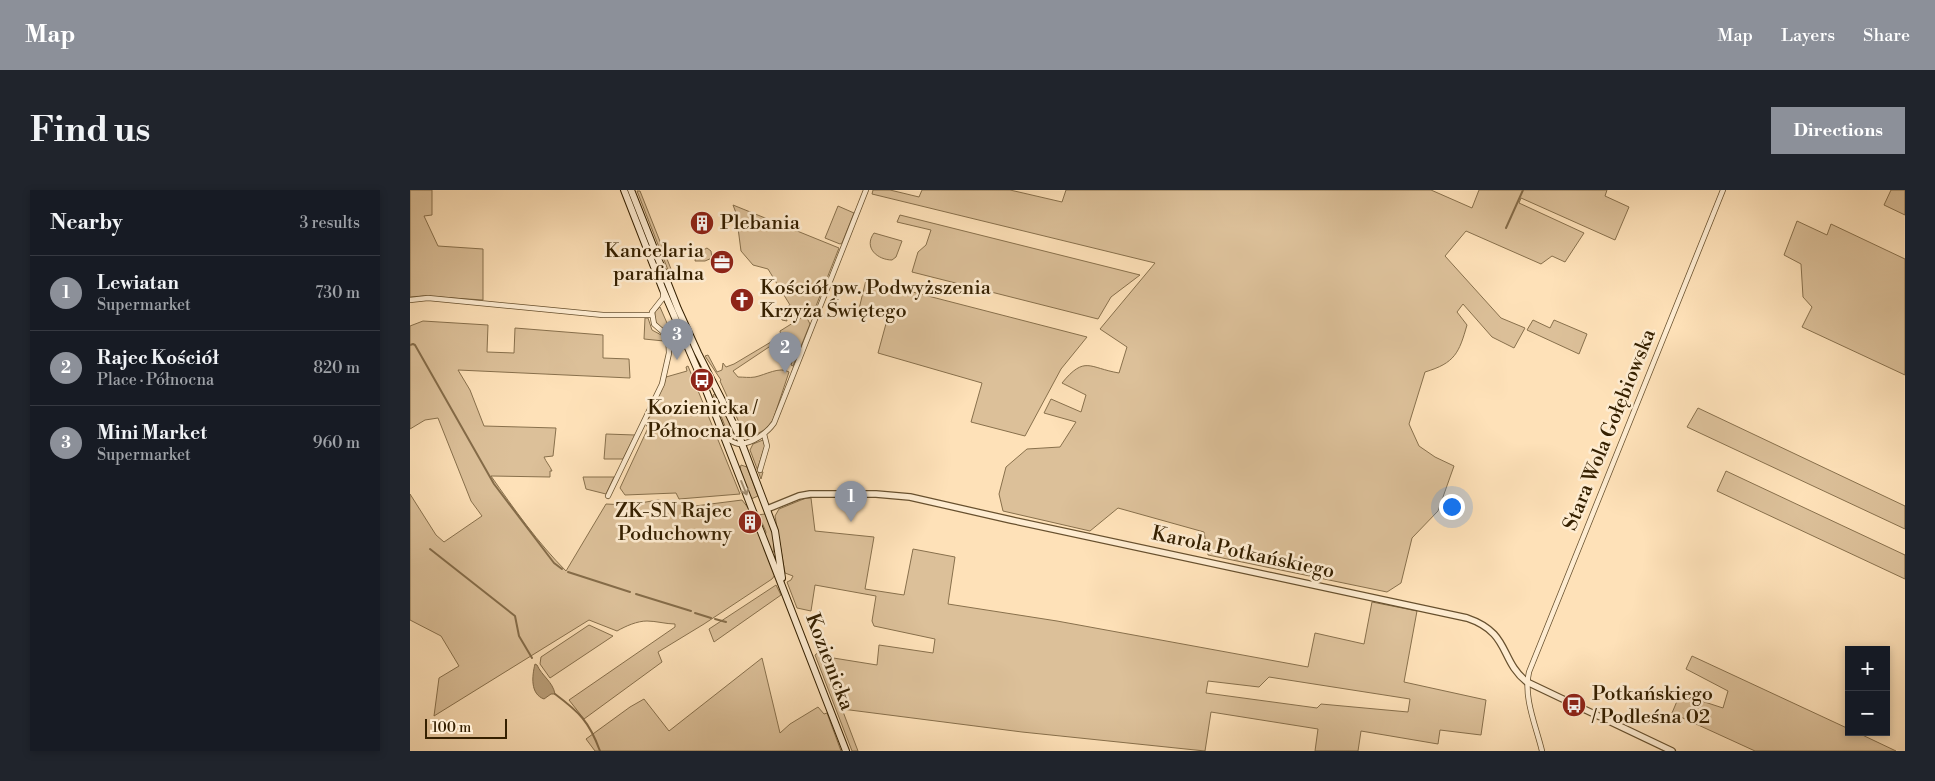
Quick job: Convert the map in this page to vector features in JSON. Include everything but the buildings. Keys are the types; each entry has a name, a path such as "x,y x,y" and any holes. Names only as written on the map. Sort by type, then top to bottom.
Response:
{"main road":[{"name":"Kozienicka","path":"624,190 663,290 724,436 846,751"},
{"name":"Kozienicka","path":"631,190 678,308 742,444 775,531 782,585"},
{"path":"736,468 739,461 743,460 749,463"},
{"path":"758,510 762,506 763,499"},
{"path":"751,508 758,510 766,509"}],"street":[{"path":"724,436 734,443 742,444 764,434 771,428 777,418 866,190"},
{"name":"Stara Wola Gołębiowska","path":"1527,682 1603,486 1723,190"},
{"path":"663,290 663,298 653,309 652,315 656,327 682,335"},
{"path":"410,300 428,298 603,315 652,315"},
{"path":"660,302 668,302 678,308"},
{"path":"608,496 662,384 669,353 668,332"},
{"path":"760,470 767,446 764,434"},
{"path":"738,436 749,441"},
{"name":"Karola Potkańskiego","path":"766,509 799,496 810,494 876,494 910,497 1474,620 1492,631 1500,640 1518,674 1527,682 1672,751"},
{"path":"763,499 770,503 780,504"},
{"path":"1527,682 1530,706 1542,751"}],"shaded area":[{"path":"410,190 432,190 432,215 424,216 438,246 483,249 483,300 423,296 410,297"},
{"path":"873,190 890,190 919,197 922,190 1010,190 1062,202 1066,190 1431,190 1472,208 1479,190 1607,190 1605,196 1629,207 1615,240 1521,198 1519,203 1584,233 1565,262 1552,256 1541,264 1466,231 1445,256 1501,318 1525,328 1514,348 1492,337 1463,304 1457,312 1467,325 1458,350 1443,365 1425,372 1409,424 1419,446 1435,457 1454,466 1438,511 1412,538 1401,583 1387,592 1208,555 1204,532 1118,508 1090,531 1003,511 999,494 1006,467 1027,449 1060,447 1076,422 1044,413 1051,399 1081,412 1086,395 1062,383 1070,374 1082,366 1119,373 1127,347 1100,329 1155,263 872,194"},
{"path":"1891,190 1905,190 1905,215 1884,205"},
{"path":"637,191 640,191 671,269 668,270"},
{"path":"733,205 839,248 814,311 793,316 791,313 786,317 787,321 782,320 778,313 790,305 768,269 753,265 741,251 738,228 741,226"},
{"path":"838,206 854,213 840,244 825,238"},
{"path":"900,215 1140,275 1111,297 1098,319 912,272 918,252 926,245 931,230 897,222"},
{"path":"1797,221 1827,235 1831,224 1905,259 1905,375 1802,327 1812,307 1803,297 1801,264 1784,255"},
{"path":"874,233 902,241 896,257 892,260 882,258 874,252 870,244"},
{"path":"707,248 711,251 712,258 705,261 695,261 696,254"},
{"path":"866,280 1087,337 1061,369 1025,436 971,422 982,383 878,353 887,320 859,309"},
{"path":"660,307 670,330 661,328 654,320 655,312"},
{"path":"645,318 648,318 652,330 663,336 664,341 644,339"},
{"path":"801,318 807,318 810,324 793,366 791,365 793,358 778,341 733,371 738,377 755,377 777,370 789,372 773,420 766,429 751,437 750,434 743,431 721,380 705,356 708,355 717,372 722,370 723,363 726,367 734,364 781,336 780,331"},
{"path":"1533,320 1550,328 1554,320 1587,334 1579,354 1527,330"},
{"path":"423,321 488,325 487,352 514,353 515,328 603,335 603,358 629,359 630,378 458,370 470,390 484,426 556,428 553,456 544,457 552,471 550,471 550,477 491,476 517,513 566,571 606,504 628,505 658,500 695,506 742,500 749,509 775,575 772,579 704,624 658,652 662,662 584,719 569,700 675,627 675,624 643,621 617,631 589,620 434,716 439,678 459,666 441,636 410,620 410,494 436,535 444,542 482,516 471,501 438,418 425,420 410,429 410,326"},
{"path":"688,366 740,494 679,499 676,493 625,495 620,488 648,428 644,421 650,417 649,413 666,377 687,371 686,367"},
{"path":"715,394 738,442 728,434 713,395"},
{"path":"1698,408 1905,506 1905,529 1687,427"},
{"path":"606,434 635,435 623,459 604,459"},
{"path":"763,440 765,446 757,469 750,450 753,444"},
{"path":"741,465 747,467 758,496 751,499 740,469"},
{"path":"758,470 763,472 761,479"},
{"path":"1726,471 1905,555 1905,579 1717,491"},
{"path":"583,477 614,477 606,494 586,489"},
{"path":"806,498 811,498 815,531 874,537 865,589 904,595 913,549 955,557 948,604 1057,621 1308,667 1315,633 1364,644 1372,602 1417,611 1404,682 1486,700 1481,735 1440,730 1438,744 1361,731 1358,751 1315,751 1318,729 1211,712 1205,751 1022,732 842,709 858,751 852,751 815,655 819,652 821,656 877,665 879,645 933,653 935,639 874,626 872,621 876,596 815,585 811,611 797,608 787,582 793,576 785,573 775,516 779,509","holes":["1269,677 1410,699 1408,712 1321,704 1317,708 1206,693 1208,681 1259,687"]},
{"path":"765,514 773,533 774,552 772,552 765,536 766,532 757,515"},
{"path":"776,585 781,595 714,642 709,629"},
{"path":"589,625 613,636 550,678 540,664 541,657"},
{"path":"1692,656 1845,727 1845,736 1864,736 1896,751 1755,751 1672,713 1680,694 1723,708 1728,691 1686,669"},
{"path":"762,658 780,733 790,724 818,707 824,714 827,713 841,751 595,751 586,739 644,699 669,731"},
{"path":"535,664 554,690 555,694 551,694 544,699 539,697 534,689 533,674"}],"waterway":[{"path":"1506,228 1523,190"},
{"path":"410,345 415,345 494,484 554,563 562,569"},
{"path":"430,549 515,616 519,636 532,658"},
{"path":"568,572 630,592"},
{"path":"636,594 691,611"},
{"path":"695,613 711,618"},
{"path":"715,619 726,622"},
{"path":"555,694 571,706 582,718 592,732 600,751"}],"place":[{"name":"Plebania","path":"702,223"},
{"name":"Kancelaria parafialna","path":"722,262"},
{"name":"Kościół pw. Podwyższenia Krzyża Świętego","path":"742,300"},
{"name":"Mini Market","path":"677,360"},
{"name":"Rajec Kościół","path":"785,373"},
{"name":"Kozienicka / Północna 10","path":"702,380"},
{"name":"ZK-SN Rajec Poduchowny","path":"750,522"},
{"name":"Lewiatan","path":"851,522"},
{"name":"Potkańskiego / Podleśna 02","path":"1574,705"}]}
